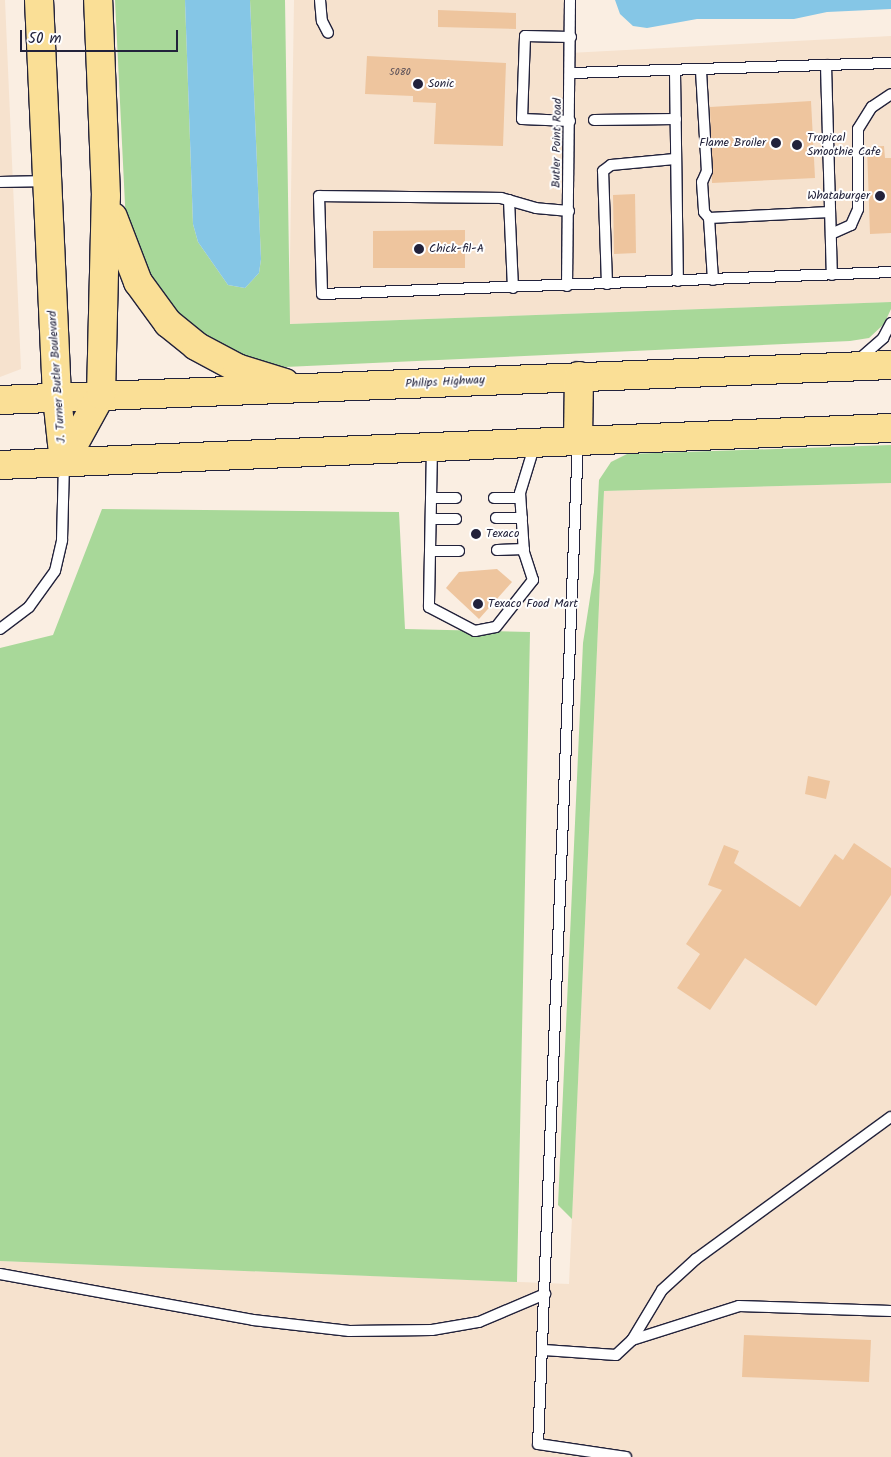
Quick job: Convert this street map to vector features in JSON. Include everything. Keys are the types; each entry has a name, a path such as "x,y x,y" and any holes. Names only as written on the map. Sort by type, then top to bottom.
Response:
{"main road":[{"name":"J. Turner Butler Boulevard","path":"39,0 57,398 64,462"},
{"name":"J. Turner Butler Boulevard","path":"64,462 101,394 106,196 98,0"},
{"path":"106,196 125,255 138,282 168,323 196,346 237,368 310,390"},
{"name":"Philips Highway","path":"0,400 101,394 310,390 579,376 891,365"},
{"path":"578,440 579,376"},
{"path":"0,465 891,428"}],"lane":[{"path":"320,0 322,21 328,33"},
{"name":"Butler Point Road","path":"567,286 571,73 570,0"},
{"path":"570,120 522,119 525,36 571,37"},
{"path":"571,73 675,72 891,63"},
{"path":"826,65 832,275"},
{"path":"700,71 707,171 702,182 704,212 710,218 713,280"},
{"path":"675,72 678,281"},
{"path":"831,234 851,225 858,209 858,129 872,107 891,94"},
{"path":"594,120 676,119"},
{"path":"607,284 603,171 611,165 676,159"},
{"path":"0,182 47,181"},
{"path":"569,211 509,200 319,196 322,294 891,272"},
{"path":"509,200 513,288"},
{"path":"710,218 830,212"},
{"path":"850,366 884,338 891,323"},
{"path":"578,440 544,1294 544,1350 538,1444 626,1457"},
{"path":"432,446 429,607 475,631 496,627 533,580 524,549 520,498 536,442"},
{"path":"0,629 29,607 55,572 62,540 64,462"},
{"path":"431,498 456,498"},
{"path":"494,498 520,498"},
{"path":"431,519 456,518"},
{"path":"496,518 522,518"},
{"path":"497,550 524,549"},
{"path":"430,551 459,550"},
{"path":"544,1350 616,1355 632,1340 662,1290 696,1259 891,1117"},
{"path":"0,1274 253,1320 349,1331 432,1330 470,1324 544,1294"},
{"path":"632,1340 739,1306 891,1311"}],"shaded area":[{"path":"0,0 5,0 21,369 0,377"},
{"path":"294,0 571,0 569,53 891,36 891,302 289,324"},
{"path":"891,483 891,1457 0,1457 0,1261 569,1284 604,491"}],"green space":[{"path":"115,0 185,0 193,224 198,242 228,285 245,288 259,273 261,259 250,0 285,0 290,324 891,302 891,309 884,324 869,338 850,341 285,367 226,354 165,308 126,225"},
{"path":"891,445 891,483 604,491 572,1219 558,1205 583,643 594,572 599,480 611,462 627,454"},
{"path":"102,509 399,512 405,629 530,632 517,1282 0,1261 0,648 53,635"}],"water":[{"path":"185,0 250,0 261,259 259,273 245,288 228,285 198,242 193,224"},
{"path":"615,0 891,0 891,9 827,12 794,19 697,19 647,28 633,26 620,14"}],"building":[{"path":"438,10 516,13 516,29 438,27"},
{"path":"367,56 506,63 503,146 434,144 436,103 413,102 413,96 365,94"},
{"path":"811,101 815,178 712,183 710,107"},
{"name":"Whataburger","path":"884,146 885,158 891,158 891,233 870,234 867,147"},
{"path":"635,194 636,253 614,254 613,195"},
{"name":"Chick-fil-A","path":"465,230 465,268 373,268 373,231"},
{"name":"Texaco Food Mart","path":"497,569 512,582 479,619 446,588 459,572"},
{"path":"808,776 830,781 826,799 805,794"},
{"path":"854,843 891,868 891,895 816,1006 745,958 710,1010 677,988 700,954 686,944 722,890 708,885 724,845 739,851 734,863 800,907 835,854 843,860"},
{"path":"744,1335 871,1340 869,1382 742,1377"}],"place":[{"name":"Sonic","path":"418,84"},
{"name":"Flame Broiler","path":"776,143"},
{"name":"Tropical Smoothie Cafe","path":"797,145"},
{"name":"Whataburger","path":"880,196"},
{"name":"Chick-fil-A","path":"419,249"},
{"name":"Texaco","path":"476,534"},
{"name":"Texaco Food Mart","path":"478,604"}]}
